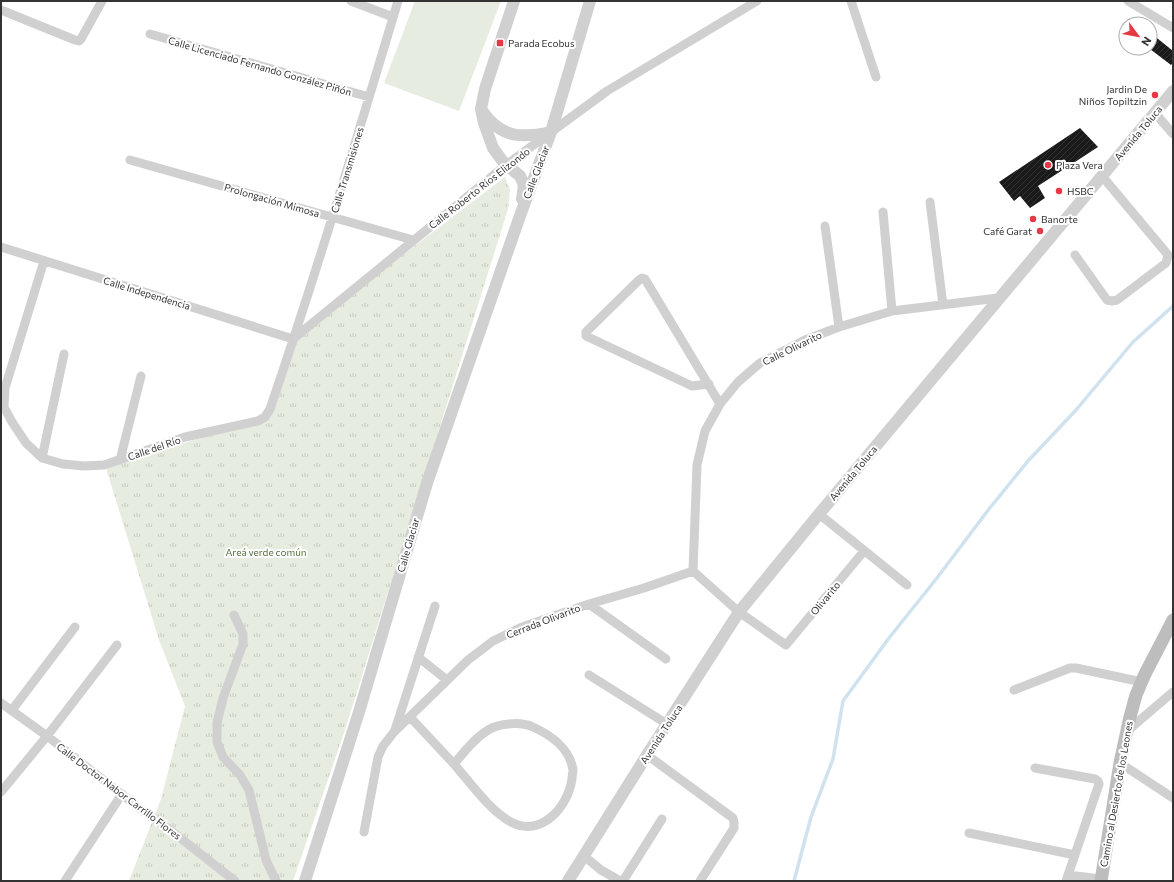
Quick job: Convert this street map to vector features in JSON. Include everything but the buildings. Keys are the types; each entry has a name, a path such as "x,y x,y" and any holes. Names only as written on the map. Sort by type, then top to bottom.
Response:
{"main road":[{"name":"Camino al Desierto de los Leones","path":"1101,880 1120,763 1134,702 1142,682 1173,620"}],"street":[{"path":"351,1 393,17"},
{"name":"Calle Transmisiones","path":"294,339 333,217 398,1"},
{"path":"514,1 485,89 481,109 489,121 509,133 520,136 551,132"},
{"name":"Calle Glaciar","path":"305,881 359,712 427,483 521,213 551,132 590,1"},
{"name":"Calle Roberto Ríos Elizondo","path":"294,339 506,165 606,91 757,1"},
{"path":"851,1 876,77"},
{"path":"1128,1 1173,28"},
{"path":"1,10 79,41 98,2"},
{"name":"Calle Licenciado Fernando González Piñón","path":"150,34 369,97"},
{"name":"Avenida Toluca","path":"568,881 739,612 998,298 1173,91"},
{"name":"Calle Glaciar","path":"481,109 484,123 493,148 506,165 520,176 524,185 521,213"},
{"path":"1155,113 1173,134"},
{"name":"Prolongación Mimosa","path":"130,160 413,240"},
{"path":"1075,255 1107,300 1112,301 1117,300 1166,264 1168,255 1102,176"},
{"path":"930,202 942,305"},
{"path":"883,212 892,311"},
{"path":"825,226 839,327"},
{"name":"Calle Independencia","path":"1,247 294,339"},
{"name":"Calle del Río","path":"44,261 5,388 4,407 26,443 42,458 63,464 84,466 104,465 185,437 258,421 265,417 270,410 294,339"},
{"path":"709,384 692,386 586,336 586,332 639,280 642,278 645,279 709,384 720,404"},
{"name":"Calle Olivarito","path":"694,571 697,465 705,431 720,404 738,382 760,363 805,340 839,327 892,311 998,298"},
{"path":"42,458 64,354"},
{"path":"120,460 141,376"},
{"path":"819,514 907,585"},
{"name":"Olivarito","path":"739,612 786,645 864,551"},
{"path":"694,571 739,612"},
{"name":"Cerrada Olivarito","path":"364,832 378,757 383,746 394,732 468,660 493,641 522,627 694,571"},
{"path":"589,604 666,658"},
{"path":"394,732 435,606"},
{"path":"234,615 243,634 243,644 223,698 216,723 217,742 223,757 240,775 249,790 266,860 276,881"},
{"path":"12,710 76,627"},
{"path":"1,792 47,736 117,645"},
{"path":"418,657 447,680"},
{"path":"1014,690 1070,668 1142,682"},
{"path":"589,675 667,724"},
{"path":"1126,732 1173,692"},
{"name":"Calle Doctor Nabor Carrillo Flores","path":"1,702 235,881"},
{"path":"410,717 454,764 492,808 511,822 522,826 536,826 550,819 562,805 570,789 573,770 566,752 554,738 532,726 514,724 494,728 478,738 454,764"},
{"path":"647,755 732,818 734,828 700,881"},
{"path":"1120,763 1173,798"},
{"path":"1035,768 1095,779 1098,781 1099,784 1067,878 1101,880"},
{"path":"65,881 122,794"},
{"path":"584,856 601,870 621,881 662,819"},
{"path":"969,833 1075,855"}],"green space":[{"path":"415,1 501,1 459,111 384,83"},
{"name":"Areá verde común","path":"505,177 510,190 508,209 344,733 293,881 129,881 161,799 185,706 159,640 106,468 265,417 293,339"}],"waterway":[{"path":"794,881 811,817 833,759 843,701 889,638 1028,461 1076,410 1133,342 1173,306"}],"place":[{"name":"Parada Ecobus","path":"500,43"},
{"name":"Jardin De Niños Topiltzin","path":"1155,95"},
{"name":"Plaza Vera","path":"1048,165"},
{"name":"HSBC","path":"1059,191"},
{"name":"Banorte","path":"1033,219"},
{"name":"Café Garat","path":"1040,231"}]}
